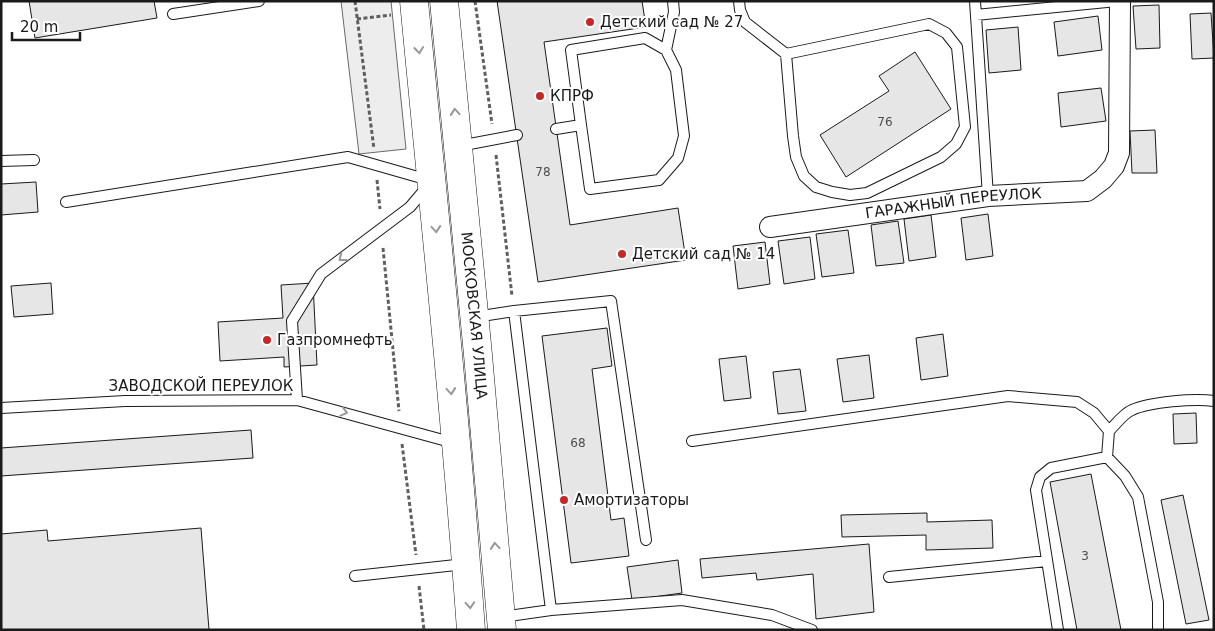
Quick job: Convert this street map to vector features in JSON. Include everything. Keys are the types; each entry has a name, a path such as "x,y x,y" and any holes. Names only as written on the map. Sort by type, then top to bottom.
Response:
{"main road":[{"name":"МОСКОВСКАЯ УЛИЦА","path":"444,1 501,623"},
{"name":"МОСКОВСКАЯ УЛИЦА","path":"403,8 432,181 471,630"}],"street":[{"name":"ГАРАЖНЫЙ ПЕРЕУЛОК","path":"770,227 988,196 1087,191 1103,179 1114,166 1120,152 1118,1"}],"lane":[{"path":"173,14 259,1"},
{"path":"666,50 674,12 672,1"},
{"path":"739,1 740,10 745,22 786,54 792,136 796,158 804,176 816,187 850,195 867,193 941,157 956,144 965,127 957,47 946,33 929,24 786,54"},
{"path":"975,1 988,196"},
{"path":"976,15 1118,1"},
{"path":"644,38 666,50 676,70 684,136 678,158 659,180 590,189 581,125 571,50 644,38"},
{"path":"556,129 581,125"},
{"path":"458,146 517,135"},
{"path":"66,202 348,157 432,181 410,207 321,274 292,320 297,400"},
{"path":"1,161 34,160"},
{"path":"474,317 611,301 646,540"},
{"path":"514,311 551,610"},
{"path":"692,442 1008,396 1077,402 1094,413 1108,431 1107,458 1125,476 1138,498 1158,602 1158,630"},
{"path":"1108,431 1131,410 1156,403 1205,399 1214,401"},
{"name":"ЗАВОДСКОЙ ПЕРЕУЛОК","path":"1,408 125,401 297,400 456,443"},
{"path":"1058,630 1036,490 1040,477 1051,468 1107,458"},
{"path":"889,577 1047,561"},
{"path":"355,576 466,564"},
{"path":"501,623 551,610 682,600 772,615 812,630"}],"path":[{"path":"355,1 376,165 381,229"},
{"path":"357,19 403,8"}],"shaded area":[{"path":"341,1 391,1 406,149 359,154"}],"building":[{"path":"29,1 154,1 157,18 35,38"},
{"path":"497,1 642,1 646,27 544,42 570,225 678,208 686,260 538,282"},
{"path":"1159,5 1160,48 1136,49 1133,6"},
{"path":"1211,13 1214,58 1192,59 1190,14"},
{"path":"1098,16 1102,50 1058,56 1054,22"},
{"path":"1018,27 1021,70 989,73 986,30"},
{"path":"915,52 951,109 846,177 820,135 889,91 879,76"},
{"path":"1101,88 1106,121 1061,127 1058,93"},
{"path":"1155,130 1157,173 1132,173 1130,131"},
{"path":"36,182 38,212 1,215 1,184"},
{"path":"988,214 993,256 966,260 961,218"},
{"path":"931,215 936,257 909,261 904,219"},
{"path":"898,221 904,263 876,266 871,225"},
{"path":"848,230 854,273 822,277 816,234"},
{"path":"810,237 815,279 784,284 778,241"},
{"path":"765,242 770,284 738,289 733,246"},
{"path":"51,283 53,314 14,317 11,286"},
{"name":"Газпромнефть","path":"313,283 317,365 284,367 284,357 220,361 218,322 283,318 281,285"},
{"path":"607,328 612,366 592,369 611,520 624,518 629,556 571,563 542,336"},
{"path":"943,334 948,376 921,380 916,338"},
{"path":"869,355 874,398 843,402 837,359"},
{"path":"746,356 751,398 724,401 719,359"},
{"path":"800,369 806,411 778,414 773,372"},
{"path":"1196,413 1197,443 1174,444 1173,414"},
{"path":"251,430 253,458 1,476 1,448"},
{"path":"1091,474 1121,630 1077,630 1050,482"},
{"path":"1183,495 1209,620 1186,624 1161,500"},
{"path":"927,513 927,522 992,520 993,548 926,550 926,535 842,537 841,515"},
{"path":"201,528 209,630 1,630 1,534 47,530 48,541"},
{"path":"869,544 874,612 816,619 813,574 757,580 756,573 702,578 700,559"},
{"path":"678,560 682,593 632,600 627,567"}],"place":[{"name":"Детский сад № 27","path":"590,22"},
{"name":"КПРФ","path":"540,96"},
{"name":"Детский сад № 14","path":"622,254"},
{"name":"Газпромнефть","path":"267,340"},
{"name":"Амортизаторы","path":"564,500"}]}
